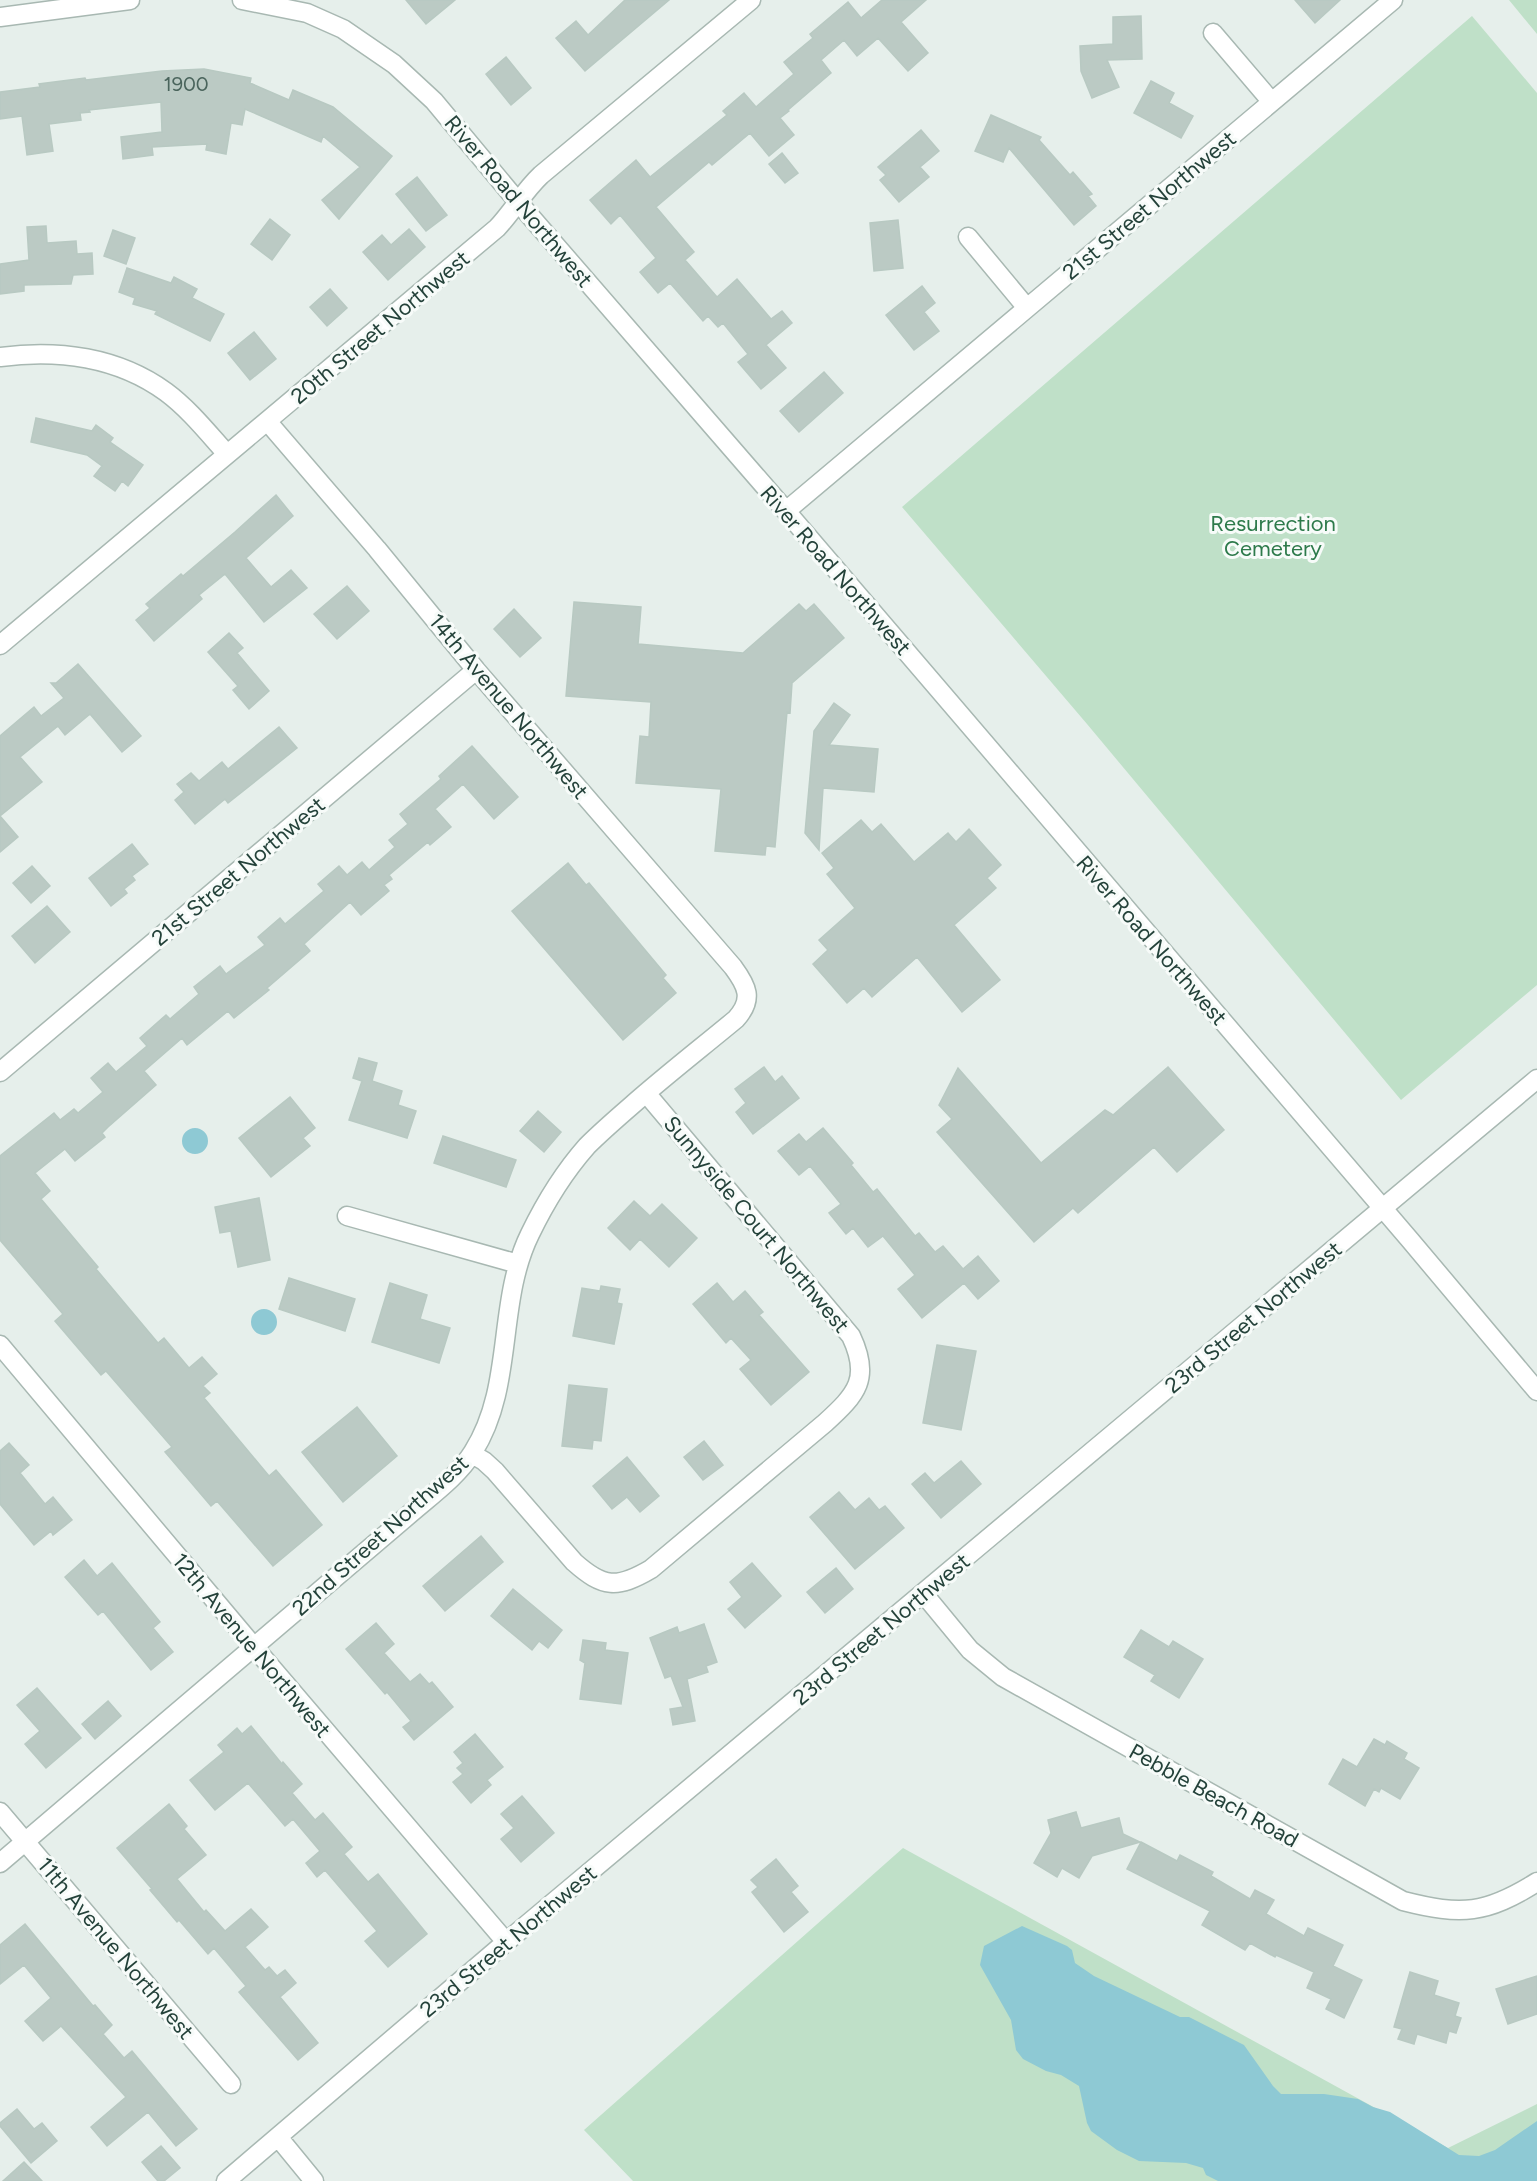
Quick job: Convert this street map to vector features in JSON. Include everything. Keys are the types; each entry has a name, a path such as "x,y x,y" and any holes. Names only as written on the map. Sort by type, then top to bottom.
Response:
{"street":[{"path":"0,17 95,2 130,0"},
{"name":"River Road Northwest","path":"242,0 310,7 369,45 416,82 434,101 1537,1391"},
{"name":"20th Street Northwest","path":"0,645 497,228 528,187 541,175 751,0"},
{"name":"21st Street Northwest","path":"786,511 1393,0"},
{"path":"1213,33 1271,102"},
{"path":"968,237 1028,308"},
{"path":"0,357 44,354 77,356 131,371 166,393 227,454"},
{"name":"14th Avenue Northwest","path":"267,421 370,540 477,670 733,967 745,984 747,993"},
{"name":"21st Street Northwest","path":"0,1072 477,670"},
{"name":"22nd Street Northwest","path":"0,1863 451,1478 472,1454 492,1415 500,1387 511,1299 518,1264 529,1236 566,1174 587,1147 646,1093 736,1019 742,1011 747,993"},
{"name":"23rd Street Northwest","path":"226,2181 506,1942 1537,1079"},
{"name":"Sunnyside Court Northwest","path":"472,1454 495,1471 580,1568 599,1582 617,1584 634,1579 651,1569 825,1423 854,1392 861,1372 859,1354 851,1336 646,1093"},
{"path":"347,1216 518,1264"},
{"name":"12th Avenue Northwest","path":"0,1346 506,1942"},
{"name":"Pebble Beach Road","path":"923,1593 970,1650 1003,1677 1403,1901 1435,1909 1464,1910 1488,1907 1513,1897 1537,1882"},
{"name":"11th Avenue Northwest","path":"0,1812 231,2084"},
{"path":"278,2137 314,2181"}],"green space":[{"path":"1509,0 1537,0 1537,34"},
{"name":"Resurrection Cemetery","path":"1472,16 1537,93 1537,985 1401,1100 1087,724 902,507"},
{"path":"903,1848 1448,2148 1537,2104 1537,2181 633,2181 584,2130"}],"water":[{"path":"195,1128 204,1132 208,1141 204,1150 195,1154 186,1150 182,1141 186,1132"},
{"path":"264,1309 273,1313 277,1322 273,1331 264,1335 255,1331 251,1322 255,1313"},
{"path":"1022,1926 1067,1946 1072,1950 1075,1963 1094,1976 1180,2017 1189,2017 1244,2045 1281,2094 1324,2094 1358,2099 1390,2112 1459,2155 1479,2156 1495,2150 1537,2121 1537,2181 1218,2181 1206,2175 1203,2168 1186,2163 1139,2161 1117,2150 1091,2131 1087,2123 1079,2086 1061,2075 1046,2071 1023,2059 1016,2050 1011,2020 980,1965 984,1946"}],"building":[{"path":"406,0 455,0 426,24"},
{"path":"625,0 669,0 585,71 556,38 576,21 588,35"},
{"path":"882,0 926,0 901,22 928,53 908,71 878,38 857,56 844,40 821,60 831,73 780,118 794,135 769,156 750,133 712,165 709,162 656,207 694,252 685,260 717,297 737,279 771,319 782,311 792,323 766,345 786,368 761,389 738,362 748,354 723,323 718,327 708,316 703,321 670,283 658,293 640,272 656,258 620,215 611,224 590,200 636,160 650,177 727,115 723,111 744,93 756,107 794,74 784,62 813,38 810,34 848,2 861,18"},
{"path":"1295,0 1340,0 1315,23"},
{"path":"1141,16 1142,59 1107,60 1119,87 1092,98 1081,71 1080,46 1113,44 1113,17"},
{"path":"506,57 531,88 511,105 486,74"},
{"path":"204,69 251,78 250,83 289,100 293,90 333,107 392,156 339,219 322,200 360,167 323,136 321,142 245,109 242,125 231,123 226,154 206,150 207,144 152,147 153,155 123,159 121,137 162,132 161,102 89,110 90,112 80,113 81,120 49,124 53,151 27,155 22,116 0,119 0,92 85,78 86,80 162,71"},
{"path":"1151,81 1174,93 1169,103 1193,116 1181,138 1134,113"},
{"path":"991,115 1041,137 1039,140 1070,175 1073,172 1092,194 1088,196 1096,206 1074,225 1009,148 1003,162 975,151"},
{"path":"921,130 939,151 920,167 929,177 899,202 880,180 886,175 878,167"},
{"path":"782,153 798,173 785,183 769,164"},
{"path":"417,177 447,215 426,231 396,194"},
{"path":"270,219 290,235 272,260 251,244"},
{"path":"898,220 903,268 874,271 870,223"},
{"path":"46,226 47,243 76,241 77,254 92,253 93,274 73,275 71,284 24,285 24,291 0,294 0,264 29,260 27,227"},
{"path":"409,229 425,247 388,280 363,252 382,235 391,245"},
{"path":"113,230 135,238 126,264 104,256"},
{"path":"127,268 171,283 174,277 197,289 192,298 224,314 210,341 155,314 157,311 133,304 135,298 119,292"},
{"path":"922,286 935,303 924,312 939,331 914,350 886,315"},
{"path":"330,289 347,308 327,326 310,307"},
{"path":"254,332 276,359 250,380 228,353"},
{"path":"824,372 843,393 799,432 780,411"},
{"path":"36,418 92,431 96,425 113,438 110,442 143,465 128,486 122,481 115,491 94,476 102,466 87,455 31,442"},
{"path":"276,495 293,516 246,558 271,587 291,570 307,588 264,622 225,574 199,595 202,599 154,641 136,620 150,608 146,604 181,574 183,576"},
{"path":"347,586 369,611 337,639 314,614"},
{"path":"574,602 641,607 638,644 743,653 799,604 806,611 814,604 844,638 792,683 790,713 787,712 775,847 766,846 765,855 715,851 721,789 636,783 640,736 649,737 651,702 566,696"},
{"path":"514,609 541,638 520,657 494,629"},
{"path":"229,633 243,648 237,653 269,691 249,709 233,690 238,686 208,652"},
{"path":"78,664 141,736 122,752 90,714 65,735 58,726 20,757 42,782 0,816 0,736 34,707 41,716 64,698 51,683 56,683"},
{"path":"834,703 850,715 829,745 878,749 874,792 823,788 819,850 805,833 814,731"},
{"path":"279,727 297,748 228,803 225,799 195,824 175,800 184,792 177,784 191,773 199,781 222,762 228,769"},
{"path":"472,746 518,797 494,819 463,784 435,809 451,827 430,845 428,842 389,875 392,879 384,885 389,891 361,915 350,902 304,944 310,951 267,988 269,990 234,1018 228,1011 187,1045 182,1038 144,1071 156,1085 102,1133 105,1137 75,1161 65,1149 35,1173 50,1191 41,1199 158,1343 164,1338 189,1368 202,1357 217,1374 203,1386 210,1393 204,1398 269,1476 276,1470 322,1525 273,1566 217,1501 211,1506 165,1452 172,1447 106,1371 101,1375 55,1321 63,1314 0,1240 0,1156 54,1113 60,1120 74,1109 78,1113 103,1092 91,1078 108,1063 116,1072 147,1046 140,1038 166,1015 170,1019 199,994 194,987 220,966 226,974 265,945 258,937 280,918 285,924 324,891 318,884 339,866 347,875 362,862 369,870 395,847 389,840 408,824 400,814 441,779 439,776"},
{"path":"0,816 18,837 0,852"},
{"path":"861,820 872,832 881,824 914,862 948,833 956,842 969,829 1001,865 987,878 996,888 954,925 1000,980 962,1012 917,957 872,997 864,988 847,1003 813,964 828,950 819,940 855,908 827,874 834,868 822,853"},
{"path":"132,844 148,864 132,876 135,880 124,889 127,893 111,906 89,878"},
{"path":"568,863 586,885 589,883 666,975 663,978 676,993 623,1040 512,911"},
{"path":"32,866 50,886 31,903 13,883"},
{"path":"47,906 70,932 35,963 12,936"},
{"path":"359,1058 377,1063 372,1081 402,1091 398,1105 416,1111 407,1138 349,1120 362,1081 353,1078"},
{"path":"764,1067 775,1082 782,1076 799,1098 753,1134 736,1112 746,1103 735,1089"},
{"path":"1168,1067 1224,1130 1177,1172 1154,1147 1078,1213 1073,1208 1034,1242 937,1132 952,1119 939,1105 958,1068 1041,1163 1105,1110 1113,1115"},
{"path":"290,1097 315,1128 303,1138 310,1146 271,1177 239,1138"},
{"path":"538,1111 561,1132 544,1152 520,1131"},
{"path":"823,1128 853,1163 851,1165 873,1192 877,1189 915,1236 919,1233 935,1252 943,1246 963,1269 978,1256 999,1281 978,1299 964,1283 922,1318 898,1289 915,1275 883,1236 868,1247 853,1228 846,1234 829,1213 841,1204 810,1166 799,1175 778,1151 799,1134 806,1142"},
{"path":"443,1136 516,1160 506,1187 434,1163"},
{"path":"259,1198 270,1260 238,1267 231,1231 220,1233 215,1207"},
{"path":"634,1201 650,1216 662,1204 697,1238 669,1267 640,1239 630,1250 608,1228"},
{"path":"289,1278 355,1299 345,1331 279,1309"},
{"path":"390,1283 427,1295 420,1319 450,1328 439,1363 372,1342"},
{"path":"717,1283 733,1302 745,1291 763,1312 759,1315 809,1372 771,1405 740,1369 751,1360 731,1338 726,1343 693,1304"},
{"path":"601,1286 620,1289 617,1303 622,1304 614,1344 573,1336 582,1288 600,1291"},
{"path":"937,1345 976,1351 961,1430 923,1423"},
{"path":"569,1385 607,1389 601,1441 593,1440 592,1449 562,1446"},
{"path":"357,1407 397,1456 343,1502 302,1452"},
{"path":"704,1441 723,1465 703,1480 684,1457"},
{"path":"9,1443 29,1465 20,1473 45,1504 53,1497 72,1520 53,1535 51,1531 34,1545 0,1504 0,1451"},
{"path":"627,1457 659,1496 640,1512 627,1497 612,1509 593,1486"},
{"path":"961,1461 981,1484 941,1518 912,1484 925,1473 934,1483"},
{"path":"839,1492 855,1510 869,1498 879,1510 885,1506 904,1528 855,1569 810,1517"},
{"path":"481,1536 503,1562 445,1611 423,1586"},
{"path":"84,1560 97,1576 112,1563 160,1622 153,1628 173,1652 151,1670 103,1611 98,1615 65,1577"},
{"path":"752,1563 781,1596 745,1628 728,1609 742,1597 730,1582"},
{"path":"836,1568 853,1589 825,1613 807,1592"},
{"path":"513,1589 562,1630 548,1648 539,1641 532,1650 491,1616"},
{"path":"376,1623 394,1644 384,1653 410,1682 420,1674 429,1684 432,1682 453,1707 414,1740 403,1727 411,1721 346,1649"},
{"path":"704,1624 717,1662 706,1666 708,1672 687,1679 695,1721 673,1725 670,1709 683,1707 671,1676 665,1678 650,1638 677,1627 679,1633"},
{"path":"1141,1630 1169,1647 1173,1641 1203,1659 1179,1698 1151,1681 1155,1675 1124,1657"},
{"path":"583,1640 606,1643 605,1650 628,1653 621,1704 580,1699 585,1663 580,1660"},
{"path":"37,1688 81,1738 46,1768 25,1744 40,1731 17,1705"},
{"path":"108,1701 121,1716 95,1739 82,1724"},
{"path":"251,1726 282,1764 283,1762 302,1784 292,1793 315,1820 323,1813 352,1847 344,1854 368,1882 378,1874 427,1934 388,1967 365,1941 377,1931 325,1870 317,1877 306,1863 320,1851 293,1819 285,1826 248,1783 215,1810 190,1780 224,1752 218,1745 237,1728 242,1734"},
{"path":"475,1734 503,1767 487,1780 491,1785 471,1803 453,1782 463,1774 457,1768 463,1763 454,1752"},
{"path":"1374,1739 1385,1745 1387,1741 1407,1753 1404,1759 1419,1768 1400,1799 1381,1788 1379,1792 1374,1789 1365,1806 1329,1784 1343,1759 1357,1767"},
{"path":"522,1796 554,1833 521,1862 501,1839 514,1828 501,1814"},
{"path":"169,1804 187,1826 184,1829 206,1855 177,1879 204,1912 206,1910 225,1931 251,1909 268,1927 245,1947 265,1970 269,1967 277,1976 285,1970 296,1983 280,1997 318,2043 298,2060 239,1992 246,1986 214,1948 208,1954 179,1920 177,1922 117,1848"},
{"path":"1076,1812 1081,1828 1119,1818 1123,1834 1140,1842 1092,1856 1079,1878 1062,1868 1057,1877 1034,1863 1051,1833 1048,1820"},
{"path":"1141,1842 1177,1861 1180,1855 1213,1872 1211,1876 1250,1899 1255,1890 1274,1900 1266,1914 1304,1936 1308,1928 1343,1945 1333,1966 1362,1980 1344,2018 1326,2009 1331,1999 1307,1988 1314,1972 1276,1955 1275,1957 1250,1943 1245,1950 1202,1925 1210,1911 1127,1869"},
{"path":"776,1859 798,1886 791,1892 808,1912 784,1932 752,1892 758,1887 751,1880"},
{"path":"25,1924 93,2006 95,2005 112,2025 103,2034 124,2058 132,2051 197,2129 176,2146 148,2112 107,2146 91,2127 126,2097 61,2026 43,2041 25,2021 51,1998 24,1965 0,1984 0,1945"},
{"path":"1410,1972 1438,1981 1434,1995 1459,2003 1455,2016 1461,2018 1456,2033 1449,2031 1446,2043 1417,2034 1414,2044 1398,2039 1402,2029 1394,2027"},
{"path":"1537,1976 1537,2014 1508,2024 1496,1989"},
{"path":"17,2109 34,2129 42,2123 57,2141 31,2163 0,2126 0,2123"},
{"path":"161,2146 180,2168 164,2181 158,2181 142,2162"},
{"path":"24,2162 42,2181 3,2181"}]}
